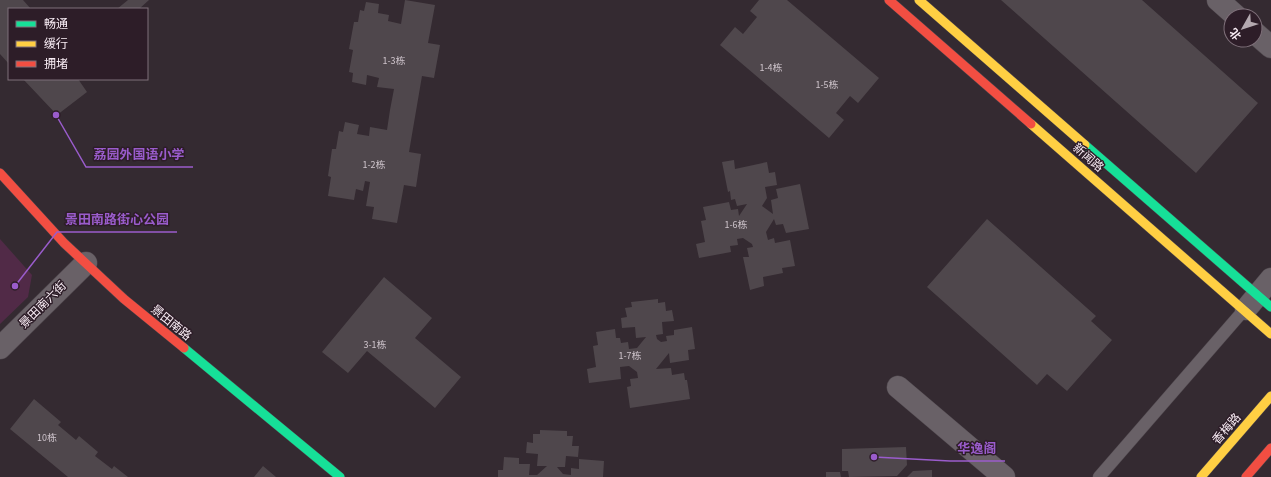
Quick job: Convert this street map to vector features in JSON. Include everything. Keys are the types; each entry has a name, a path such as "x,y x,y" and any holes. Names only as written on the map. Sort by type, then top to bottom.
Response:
{"street":[{"name":"新闻路","path":"889,0 1261,298"},
{"name":"新闻路","path":"919,0 1261,298 1271,334"},
{"path":"1218,0 1227,8"},
{"path":"1263,40 1271,47"},
{"name":"景田南路","path":"0,173 64,243 124,299 340,477"},
{"name":"景田南六街","path":"0,348 86,263"},
{"path":"898,387 1004,477"},
{"name":"香梅路","path":"1201,477 1271,396"},
{"path":"1246,477 1271,448"}],"lane":[{"path":"1099,477 1261,298"}],"shaded area":[{"path":"0,239 32,275 28,297 0,324"}],"building":[{"path":"0,0 23,0 30,8 8,8 8,63 0,54"},
{"path":"128,0 149,0 140,8 118,8"},
{"path":"405,0 435,5 428,43 440,45 434,78 422,76 409,152 421,154 416,187 404,185 397,223 372,219 374,207 366,206 370,182 365,181 363,191 356,189 354,200 328,196 331,177 328,176 332,149 336,149 339,131 343,132 345,122 359,125 357,134 369,136 370,127 387,130 394,89 377,87 379,78 367,75 366,85 352,82 353,73 349,72 353,50 349,49 354,22 358,22 360,10 364,11 366,2 379,4 378,13 389,15 388,21 401,24"},
{"path":"759,0 787,0 879,78 858,103 850,96 836,113 844,120 829,138 720,45 735,27 743,34 757,17 750,11"},
{"path":"1001,0 1142,0 1258,103 1196,173"},
{"path":"24,80 79,80 87,92 57,115"},
{"path":"734,160 735,169 767,162 769,173 775,172 777,185 765,187 767,198 762,206 773,214 771,200 778,198 776,189 800,184 809,229 786,233 783,224 776,225 774,219 766,232 768,240 774,238 775,243 790,240 795,266 782,268 783,273 763,277 764,286 750,290 743,257 749,257 747,248 753,247 752,244 743,238 737,239 738,245 730,246 731,252 699,258 696,244 705,242 701,221 706,220 703,207 729,202 731,210 738,209 739,216 747,204 737,206 735,199 731,200 730,191 728,192 722,162"},
{"path":"987,219 1096,316 1091,321 1112,340 1067,391 1047,374 1037,385 927,287"},
{"path":"384,277 432,318 415,338 461,377 435,408 367,351 348,373 322,352"},
{"path":"658,299 658,303 665,302 666,311 672,310 674,321 662,322 663,334 656,335 657,339 661,342 667,341 666,336 674,335 674,330 692,327 695,349 688,350 689,360 670,363 669,353 656,369 671,368 672,375 684,373 685,380 687,380 690,399 630,408 627,387 631,386 630,379 638,378 637,372 629,366 620,367 621,379 589,383 587,369 596,367 593,346 598,345 596,332 615,329 616,338 620,338 621,343 628,342 629,349 637,348 646,337 636,338 635,327 622,328 621,318 627,317 625,308 632,307 631,302"},
{"path":"34,399 61,422 58,425 76,440 79,436 98,452 95,456 112,469 114,466 128,477 68,477 10,429"},
{"path":"540,430 567,431 567,436 573,436 572,446 579,446 578,457 566,456 565,467 557,467 563,474 571,475 571,468 579,469 579,459 604,461 603,477 498,477 498,470 503,470 504,457 519,458 519,464 530,464 529,475 537,475 547,466 537,466 538,454 526,453 527,442 533,443 533,434 540,434"},
{"path":"906,447 907,465 897,476 849,477 848,471 842,471 842,449"},
{"path":"263,466 276,477 254,477"},
{"path":"932,470 932,477 907,477 913,471"},
{"path":"826,472 840,472 841,477 826,477"}],"traffic: fast":[{"path":"1085,145 1271,307"},
{"path":"184,348 340,477"}],"traffic: slow":[{"path":"919,0 1085,145"},
{"path":"1031,124 1271,334"},
{"path":"1201,477 1271,396"}],"traffic: jam":[{"path":"889,0 1031,124"},
{"path":"0,173 64,243 124,299 184,348"},
{"path":"1246,477 1271,448"}],"place":[{"name":"荔园外国语小学","path":"56,115"},
{"name":"景田南路街心公园","path":"15,286"},
{"name":"华逸阁","path":"874,457"}]}
